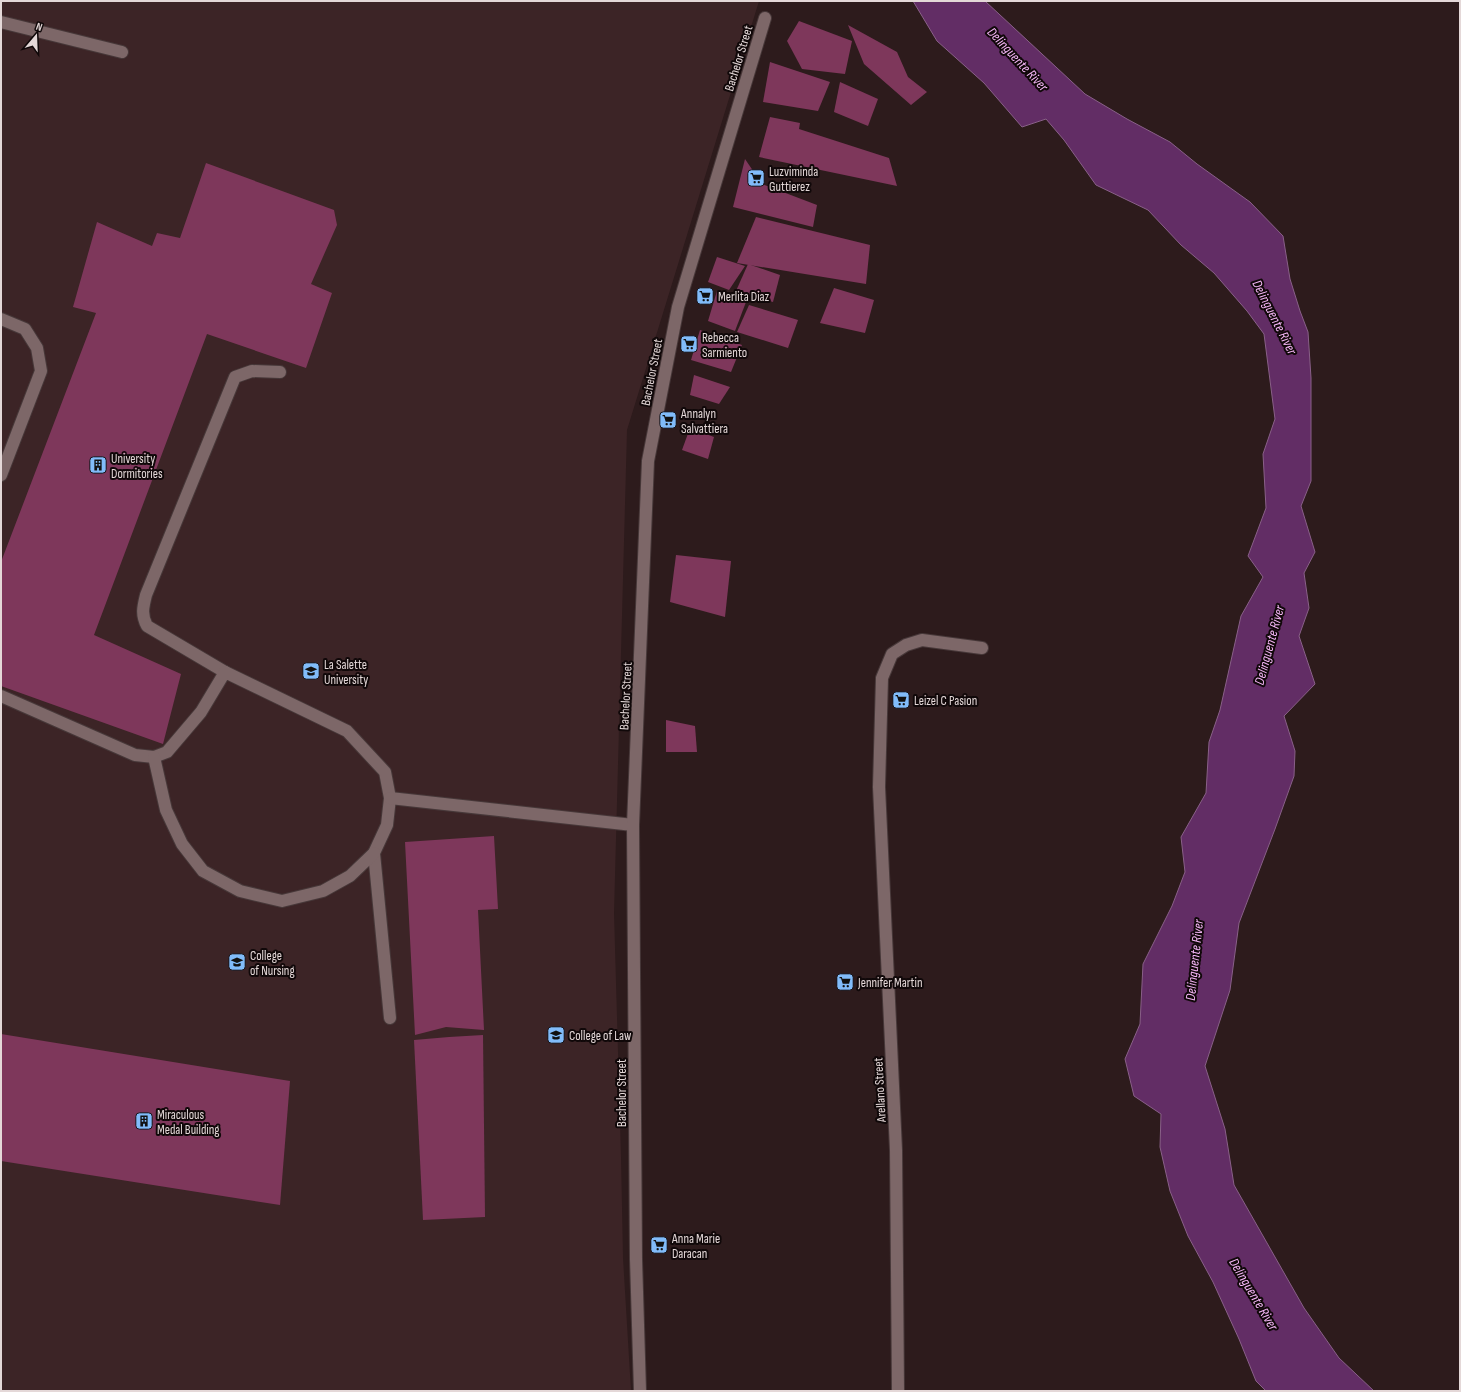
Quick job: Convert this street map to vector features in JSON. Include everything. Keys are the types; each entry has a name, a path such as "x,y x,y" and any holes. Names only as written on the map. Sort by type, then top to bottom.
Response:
{"street":[{"name":"Bachelor Street","path":"640,1391 636,1259 633,825 648,461 678,307 765,18"},
{"path":"1,22 122,52"},
{"path":"1,319 25,330 37,348 41,371 1,475"},
{"path":"154,757 166,810 182,844 203,871 240,891 282,901 323,891 350,876 374,852 387,825 390,798 385,772 347,731 225,672 147,626 142,618 146,595 235,377 252,371 280,372"},
{"name":"Arellano Street","path":"898,1391 896,1150 879,787 882,678 892,654 906,645 922,640 982,648"},
{"path":"1,696 135,755 154,757 167,752 201,712 225,672"},
{"path":"390,798 633,825"},
{"path":"374,852 390,1018"}],"shaded area":[{"name":"La Salette University","path":"1,1 759,1 627,430 614,913 623,1258 631,1391 1,1391"}],"water":[{"name":"Delinguente River","path":"913,1 985,1 1085,94 1170,142 1197,164 1250,202 1283,236 1290,279 1308,332 1311,378 1311,481 1301,506 1315,552 1304,573 1309,608 1299,636 1315,684 1284,716 1295,751 1294,776 1239,923 1230,990 1205,1066 1225,1129 1234,1185 1304,1308 1339,1358 1374,1391 1266,1391 1256,1381 1213,1282 1188,1236 1170,1191 1160,1147 1161,1114 1134,1096 1125,1059 1140,1024 1143,964 1172,906 1185,872 1181,837 1206,793 1209,742 1220,710 1241,616 1263,577 1248,556 1266,508 1263,454 1275,419 1264,334 1247,311 1214,273 1181,245 1148,210 1096,185 1064,140 1046,119 1022,127 984,83 937,41"}],"building":[{"path":"799,21 852,41 845,74 802,69 787,41"},
{"path":"848,25 897,52 908,77 927,92 911,105 864,64"},
{"path":"770,62 830,82 818,111 763,102"},
{"path":"840,82 878,99 868,126 834,112"},
{"path":"770,117 800,123 799,129 889,158 897,186 759,157"},
{"path":"745,159 762,184 817,205 813,227 733,207"},
{"name":"University Dormitories","path":"206,163 334,210 337,225 311,284 332,293 306,368 207,334 94,635 181,674 163,744 1,686 1,562 96,313 73,307 97,222 152,246 157,233 180,238"},
{"path":"756,217 870,245 866,284 737,263"},
{"path":"717,257 745,266 729,290 708,282"},
{"path":"748,264 780,275 773,302 736,291"},
{"path":"834,288 874,300 865,333 820,323"},
{"path":"717,291 746,302 735,331 708,321"},
{"path":"749,305 798,320 788,348 737,332"},
{"path":"700,330 742,345 731,372 691,360"},
{"path":"694,375 730,387 719,404 690,395"},
{"path":"690,428 714,437 708,459 682,450"},
{"path":"676,555 731,561 725,617 670,602"},
{"path":"666,720 695,726 697,752 666,752"},
{"path":"494,836 498,909 478,910 484,1030 446,1027 415,1035 405,842"},
{"name":"Miraculous Medal Building","path":"1,1034 290,1081 280,1205 1,1161"},
{"path":"483,1035 485,1217 423,1220 414,1040"}],"place":[{"name":"Luzviminda Guttierez","path":"756,178"},
{"name":"Merlita Diaz","path":"705,296"},
{"name":"Rebecca Sarmiento","path":"689,344"},
{"name":"Annalyn Salvattiera","path":"668,420"},
{"name":"University Dormitories","path":"98,465"},
{"name":"La Salette University","path":"311,671"},
{"name":"Leizel C Pasion","path":"901,700"},
{"name":"College of Nursing","path":"237,962"},
{"name":"Jennifer Martin","path":"845,982"},
{"name":"College of Law","path":"556,1035"},
{"name":"Miraculous Medal Building","path":"144,1121"},
{"name":"Anna Marie Daracan","path":"659,1245"}]}
